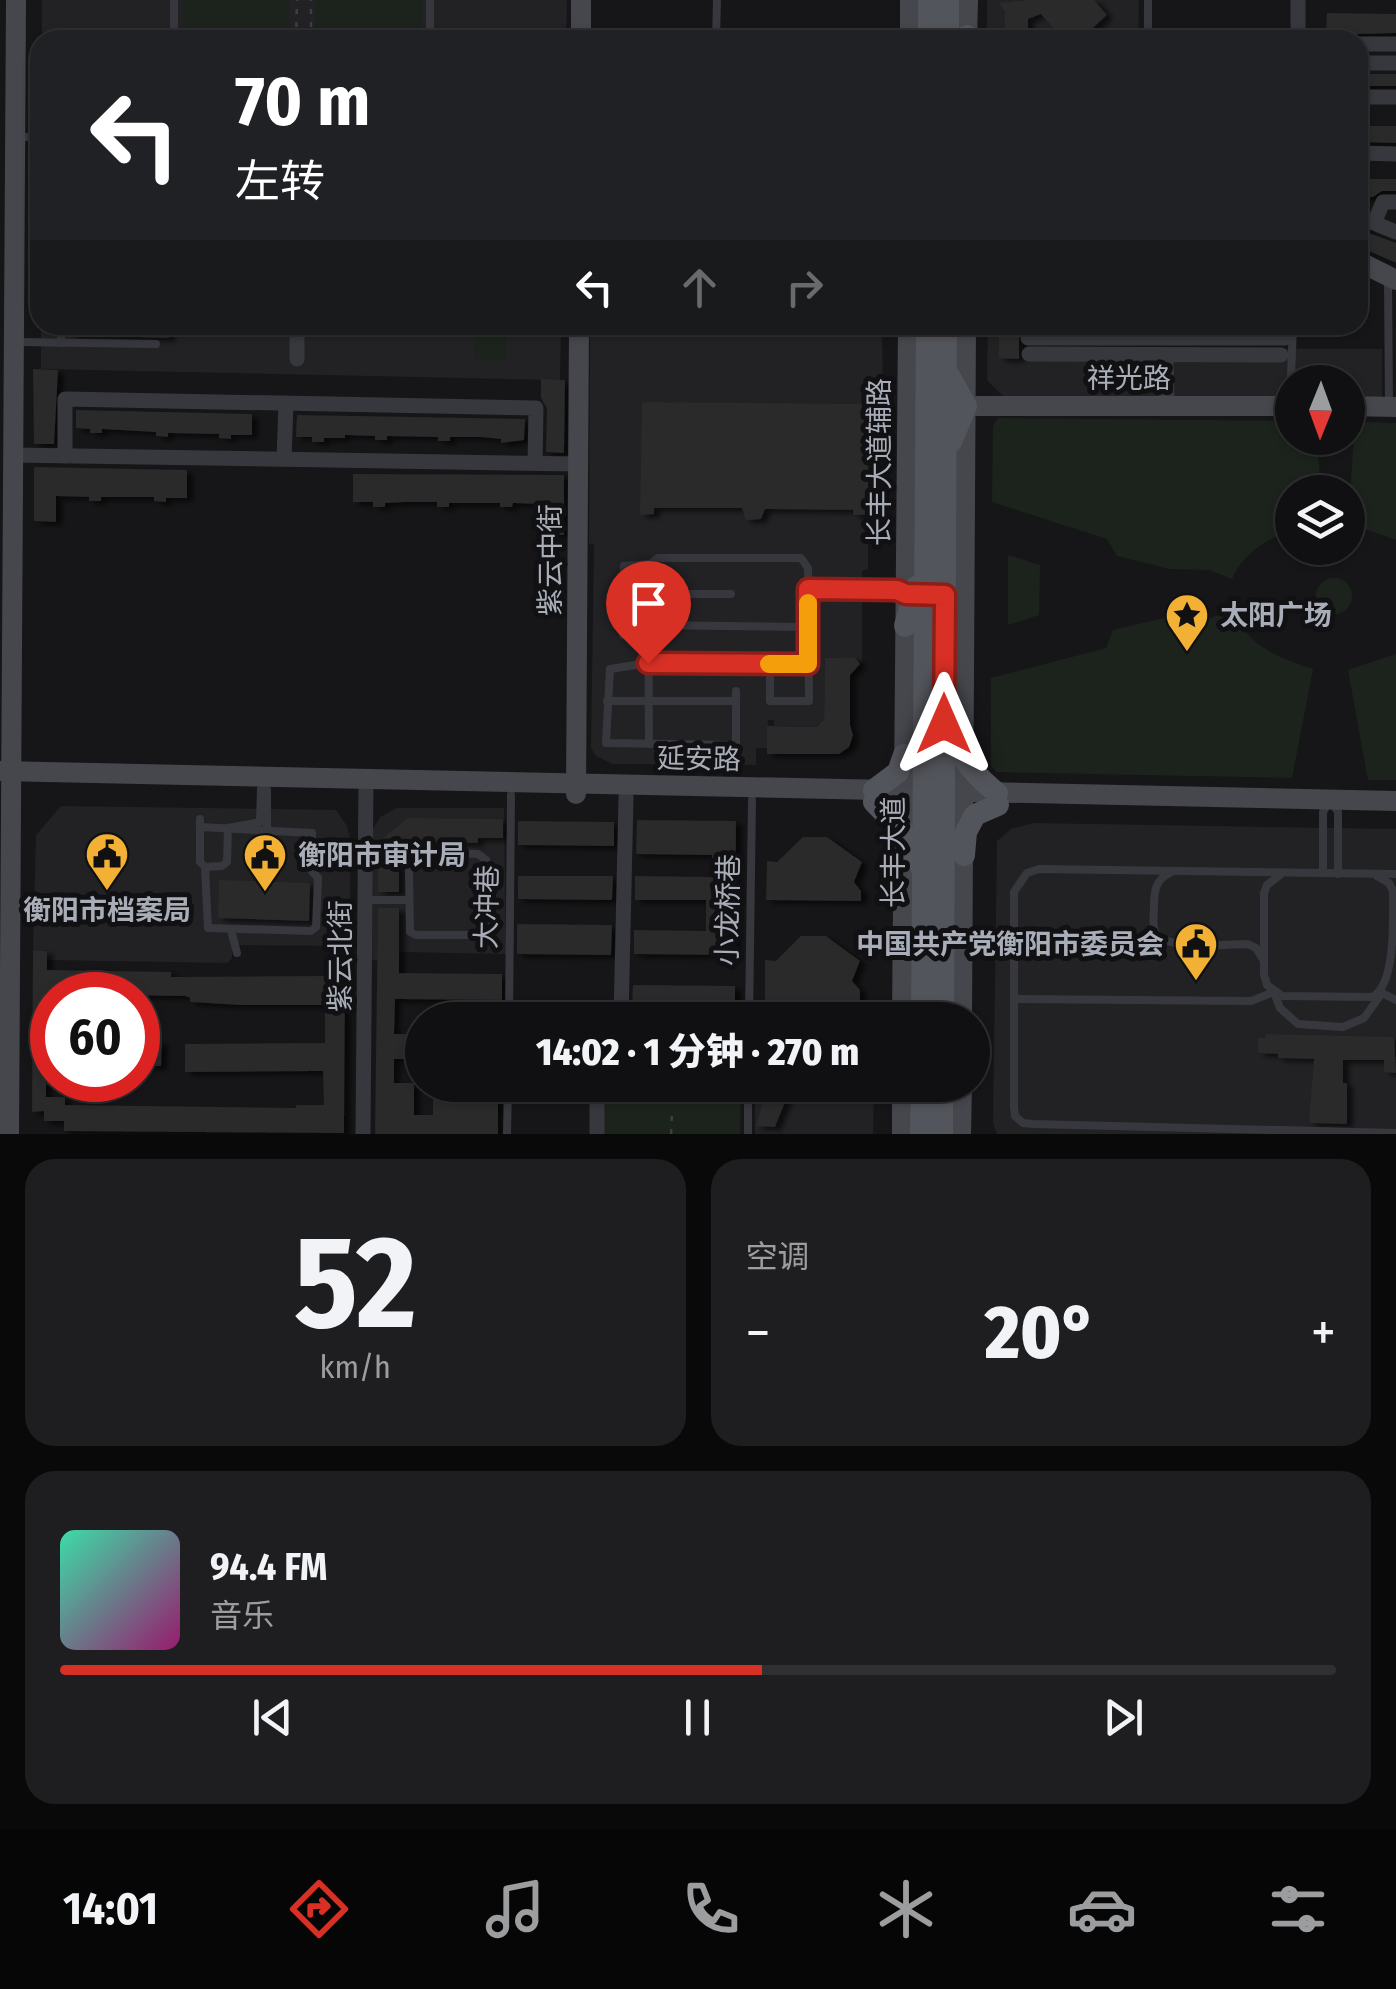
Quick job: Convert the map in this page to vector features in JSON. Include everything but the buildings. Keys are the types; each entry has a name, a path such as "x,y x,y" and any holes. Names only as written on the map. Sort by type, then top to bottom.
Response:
{"main road":[{"path":"0,1126 13,455 6,424 14,342 7,0"},
{"path":"8,1134 6,424 16,0"},
{"path":"580,30 581,0"},
{"path":"929,30 930,0"},
{"path":"948,0 959,30"},
{"path":"963,30 968,0"},
{"path":"1368,266 1392,278"},
{"name":"紫云中街","path":"576,790 579,335"},
{"name":"长丰大道辅路","path":"909,335 922,595"},
{"name":"长丰大道","path":"926,335 922,595 942,1002"},
{"name":"长丰大道","path":"922,1002 923,872 944,724 922,595 946,454 946,335"},
{"path":"902,1002 903,832 964,763 966,335"},
{"path":"946,370 966,406"},
{"path":"946,454 966,406"},
{"name":"祥光路","path":"966,406 1275,406"},
{"path":"1365,406 1392,407"},
{"path":"922,595 905,626 904,755 898,772 874,796 903,832 923,872"},
{"path":"944,724 964,763 998,799 975,815 966,832 962,1002"},
{"path":"904,755 934,797 964,855"},
{"name":"延安路","path":"4,778 934,797 1396,813"},
{"name":"延安路","path":"4,778 264,790 366,786 511,795 576,790 626,797 752,800 874,796"},
{"name":"延安路","path":"1330,808 1396,801"},
{"path":"902,1102 902,1134"},
{"path":"921,1134 922,1102"},
{"path":"942,1123 958,1134 961,1102"}],"street":[{"path":"1298,0 1298,30"},
{"path":"1368,44 1396,44"},
{"path":"1368,63 1396,63"},
{"path":"1368,97 1396,98"},
{"path":"1368,153 1396,154"},
{"path":"1396,202 1383,202 1374,222 1396,232"},
{"path":"297,359 298,335"},
{"path":"1127,335 1029,346 1166,355 1282,356"},
{"path":"1220,335 1285,335"},
{"path":"1166,355 1167,406"},
{"path":"64,456 65,399 536,408 535,463"},
{"path":"284,459 286,403"},
{"path":"13,455 578,464"},
{"name":"紫云北街","path":"364,1134 366,786"},
{"path":"622,1002 626,797"},
{"path":"597,1102 597,1134"}],"lane":[{"path":"174,0 174,30"},
{"path":"430,0 430,30"},
{"path":"716,30 717,0"},
{"path":"1148,0 1148,30"},
{"path":"10,137 30,137"},
{"path":"1392,278 1392,407"},
{"path":"61,335 61,343"},
{"path":"1292,365 1293,335"},
{"path":"14,342 156,344"},
{"path":"648,636 623,635 624,566 650,564 658,558 801,558 808,568 808,701 770,700 770,664"},
{"path":"649,744 650,564"},
{"path":"808,593 896,598 922,595"},
{"path":"648,594 730,594"},
{"path":"648,625 808,626"},
{"path":"607,701 736,696 736,746 606,743 607,701 610,668 648,663 808,664"},
{"path":"228,828 260,822 264,790"},
{"path":"264,790 267,830"},
{"name":"大冲巷","path":"509,1002 511,795"},
{"name":"小龙桥巷","path":"749,1002 752,800"},
{"path":"1322,873 1330,808"},
{"path":"1330,808 1338,874"},
{"path":"206,866 205,922 214,930 311,931 318,923 318,878 310,870 312,833 200,823 200,862 222,866 227,862 228,828"},
{"path":"426,854 478,854 486,860 485,922 473,935 416,935 408,926 409,900 412,864 426,854"},
{"path":"1396,874 1039,870 1027,873 1014,892 1014,1106 1015,1116 1023,1123 1396,1133"},
{"path":"1174,871 1164,875 1154,892 1154,929 1158,936 1174,944 1248,944 1256,948 1264,961"},
{"path":"1284,873 1275,877 1264,893 1264,975 1280,1008 1298,1024 1342,1027 1374,1009 1392,974 1393,891 1389,883 1372,874"},
{"path":"365,900 409,900"},
{"path":"231,930 237,953"},
{"path":"1014,999 1251,1001 1274,992 1282,996 1372,997 1382,993 1396,1000"},
{"path":"507,1134 508,1102"},
{"path":"748,1102 748,1134"}],"path":[{"path":"296,30 297,0"},
{"path":"311,30 312,0"},
{"path":"672,1113 672,1134"}],"shaded area":[{"path":"42,0 567,0 566,30 42,30"},
{"path":"183,0 290,0 289,30 183,30"},
{"path":"316,0 422,0 421,30 315,30"},
{"path":"987,0 1139,0 1138,30 987,30"},
{"path":"41,335 561,335 560,380 41,369"},
{"path":"476,335 506,335 506,360 475,360"},
{"path":"590,335 882,335 883,393 869,394 868,569 862,571 862,664 855,657 825,658 824,719 817,727 774,726 774,720 768,720 767,748 756,748 756,765 613,764 596,756 591,748 594,544 589,544"},
{"path":"988,335 1023,335 1023,349 1382,349 1382,397 1365,397 1365,365 1275,365 1275,397 1003,396 987,380"},
{"path":"998,418 1275,421 1275,455 1318,455 1320,475 1275,475 1275,537 1242,562 1232,579 1209,570 1170,569 1117,556 1107,539 992,502 993,426"},
{"path":"1365,422 1396,423 1396,540 1365,529 1365,475 1351,475 1353,455 1365,455"},
{"path":"1008,555 1040,565 1039,615 1008,625"},
{"path":"1334,578 1347,583 1352,596 1347,609 1334,614 1321,609 1316,596 1321,583"},
{"path":"1232,610 1256,642 1276,655 1313,669 1292,778 997,772 991,766 991,678 1106,648 1113,630 1168,617 1211,618"},
{"path":"1396,654 1396,780 1368,780 1348,670"},
{"path":"61,806 336,810 347,826 351,842 349,946 232,945 232,958 227,963 47,960 47,951 33,950 36,835"},
{"path":"397,808 504,808 506,954 400,952 399,961 372,960 373,829 380,817"},
{"name":"中国共产党衡阳市委员会","path":"1033,823 1396,829 1396,1134 997,1134 993,1123 997,841 1011,829"},
{"path":"605,1102 741,1102 740,1134 604,1134"},
{"path":"755,1102 874,1102 873,1134 755,1134"}],"slow traffic":[{"path":"769,664 808,664 808,603"}],"place":[{"name":"太阳广场","path":"1187,653"},
{"name":"衡阳市档案局","path":"107,892"},
{"name":"衡阳市审计局","path":"265,893"},
{"name":"中国共产党衡阳市委员会","path":"1196,982"}],"route":[{"path":"648,663 808,664 808,589 945,595 944,724"}]}
